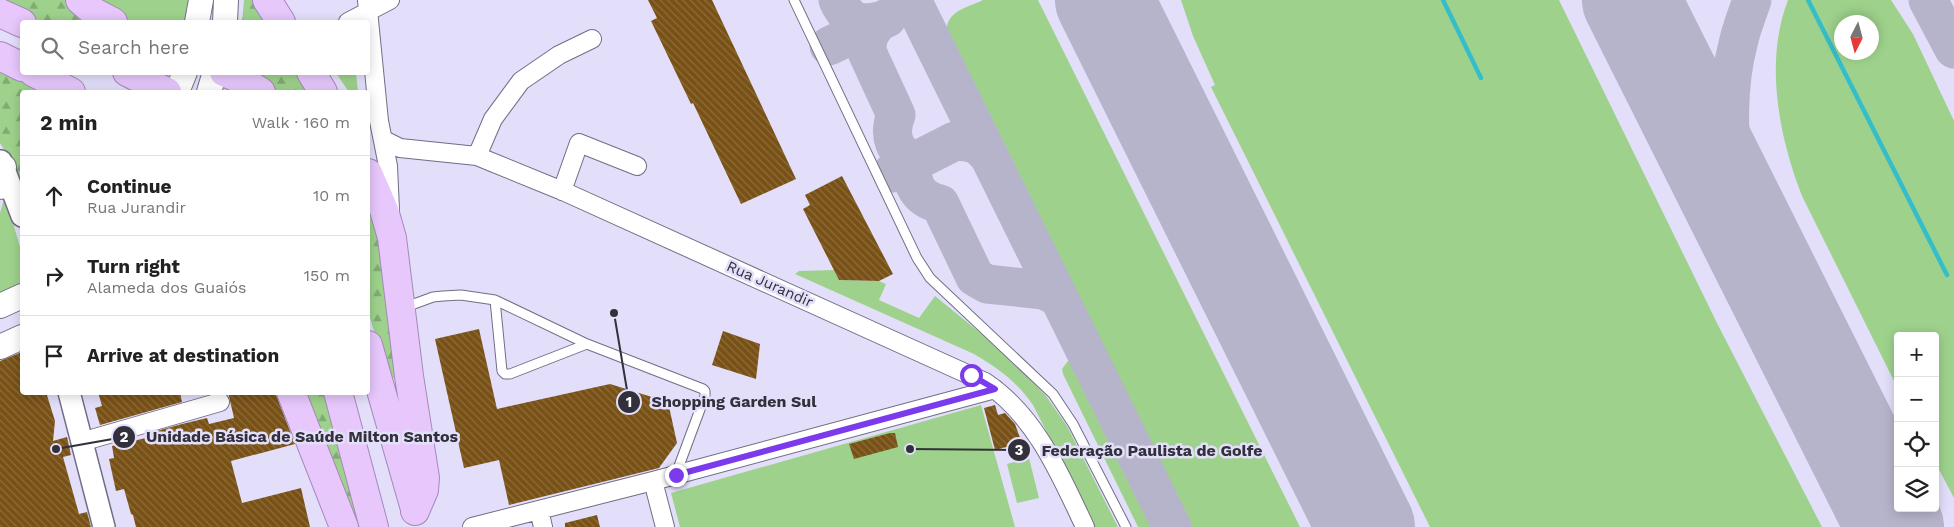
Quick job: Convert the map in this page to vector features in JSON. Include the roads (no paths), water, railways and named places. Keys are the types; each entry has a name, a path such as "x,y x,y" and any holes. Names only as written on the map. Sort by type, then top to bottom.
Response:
{"highway":[{"path":"80,0 94,12 109,20"},
{"path":"267,0 280,20"},
{"path":"0,13 20,22"},
{"path":"0,56 20,66"},
{"path":"38,75 67,90"},
{"path":"133,75 163,90"},
{"path":"230,75 258,90"},
{"path":"313,75 322,90"},
{"path":"370,178 384,210 392,238 425,478 418,519"},
{"path":"370,352 418,519"},
{"path":"292,395 344,527"},
{"path":"339,395 374,527"}],"main road":[{"path":"178,90 184,75"},
{"path":"209,90 214,75"},
{"path":"0,306 20,297"},
{"path":"0,347 20,337"}],"street":[{"path":"350,20 368,6 390,0"},
{"path":"368,6 369,20"},
{"path":"370,27 379,121 388,166 392,238"},
{"path":"477,156 493,119 522,81 559,55 592,39"},
{"name":"Rua Jurandir","path":"384,140 400,148 477,156 562,191 962,371 995,389 1035,430 1060,475 1085,527"},
{"path":"562,191 580,142 637,166"},
{"path":"1,171 20,212"},
{"path":"472,527 653,482 995,389"},
{"path":"70,395 104,527"},
{"path":"81,442 220,402"},
{"path":"653,482 666,527"},
{"path":"539,510 543,527"}],"lane":[{"path":"794,0 917,258 930,278 1053,394 1073,424 1126,527"},
{"path":"401,309 433,297 443,296 461,295 495,300 587,344 705,391 705,396 676,475"},
{"path":"495,300 503,373 510,374 587,344"}],"waterway":[{"path":"1443,0 1481,78"},
{"path":"1808,0 1947,275"}],"place":[{"name":"Shopping Garden Sul","path":"614,313"},
{"name":"Unidade Básica de Saúde Milton Santos","path":"56,449"},
{"name":"Federação Paulista de Golfe","path":"910,449"}]}
